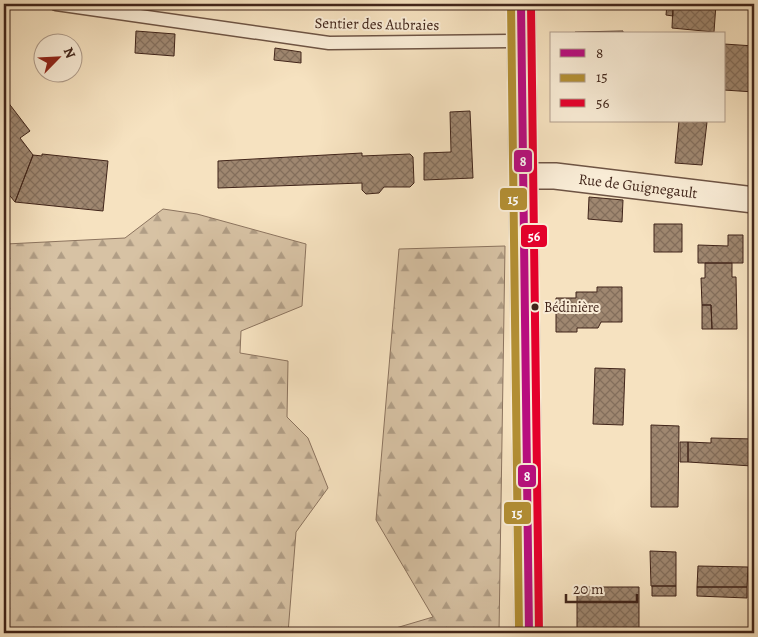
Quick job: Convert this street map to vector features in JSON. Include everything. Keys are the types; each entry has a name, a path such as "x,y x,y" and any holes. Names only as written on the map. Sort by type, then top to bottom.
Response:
{"main road":[{"path":"521,4 529,633"}],"street":[{"name":"Rue de Guignegault","path":"522,176 555,176 754,200"}],"lane":[{"name":"Sentier des Aubraies","path":"56,4 329,43 521,41"}],"green space":[{"path":"163,209 197,214 306,244 302,306 241,331 240,353 288,361 287,417 308,438 328,488 296,532 288,633 4,633 4,242 6,244 125,238"},
{"path":"505,246 499,633 379,633 433,617 376,520 399,249"}],"building":[{"path":"431,4 462,4 462,9 431,8"},
{"path":"667,4 673,4 673,16 666,15"},
{"path":"673,4 716,4 714,32 672,28"},
{"path":"136,31 175,34 174,56 135,53"},
{"path":"623,31 623,32 575,32"},
{"path":"726,44 754,46 754,92 726,90"},
{"path":"275,48 301,52 301,63 274,60"},
{"path":"4,97 30,131 20,138 33,155 15,202 6,191 10,188 4,180"},
{"path":"470,111 473,178 424,180 424,153 451,152 450,112"},
{"path":"679,122 707,122 702,165 675,163"},
{"path":"362,153 362,156 410,154 413,157 414,183 410,187 384,187 379,193 366,194 362,190 362,183 218,188 218,161"},
{"path":"42,154 108,161 103,211 15,202 33,155 42,156"},
{"path":"589,197 623,200 622,222 588,219"},
{"path":"654,224 682,224 682,252 654,252"},
{"path":"728,235 743,235 743,263 698,263 698,245 728,246"},
{"path":"705,263 732,263 732,277 736,277 737,329 712,329 711,305 702,305 701,278 705,278"},
{"path":"597,287 622,287 622,322 601,322 598,328 577,328 577,332 556,332 556,298 576,298 576,292 597,292"},
{"path":"702,305 711,305 712,329 702,329"},
{"path":"595,368 625,369 623,425 593,424"},
{"path":"651,425 679,426 678,507 651,507"},
{"path":"711,438 754,439 754,479 752,479 752,466 688,462 688,442 711,443"},
{"path":"680,442 688,442 688,462 680,462"},
{"path":"650,551 676,552 676,586 651,586"},
{"path":"698,566 748,567 747,587 697,587"},
{"path":"652,586 676,586 676,596 652,596"},
{"path":"577,587 639,587 639,630 577,632"},
{"path":"697,587 747,587 747,598 697,596"}],"transit line":[{"name":"15","path":"511,4 519,633"},
{"name":"8","path":"521,4 529,633"},
{"name":"56","path":"531,4 539,633"}],"place":[{"name":"Bédinière","path":"535,307"}]}
